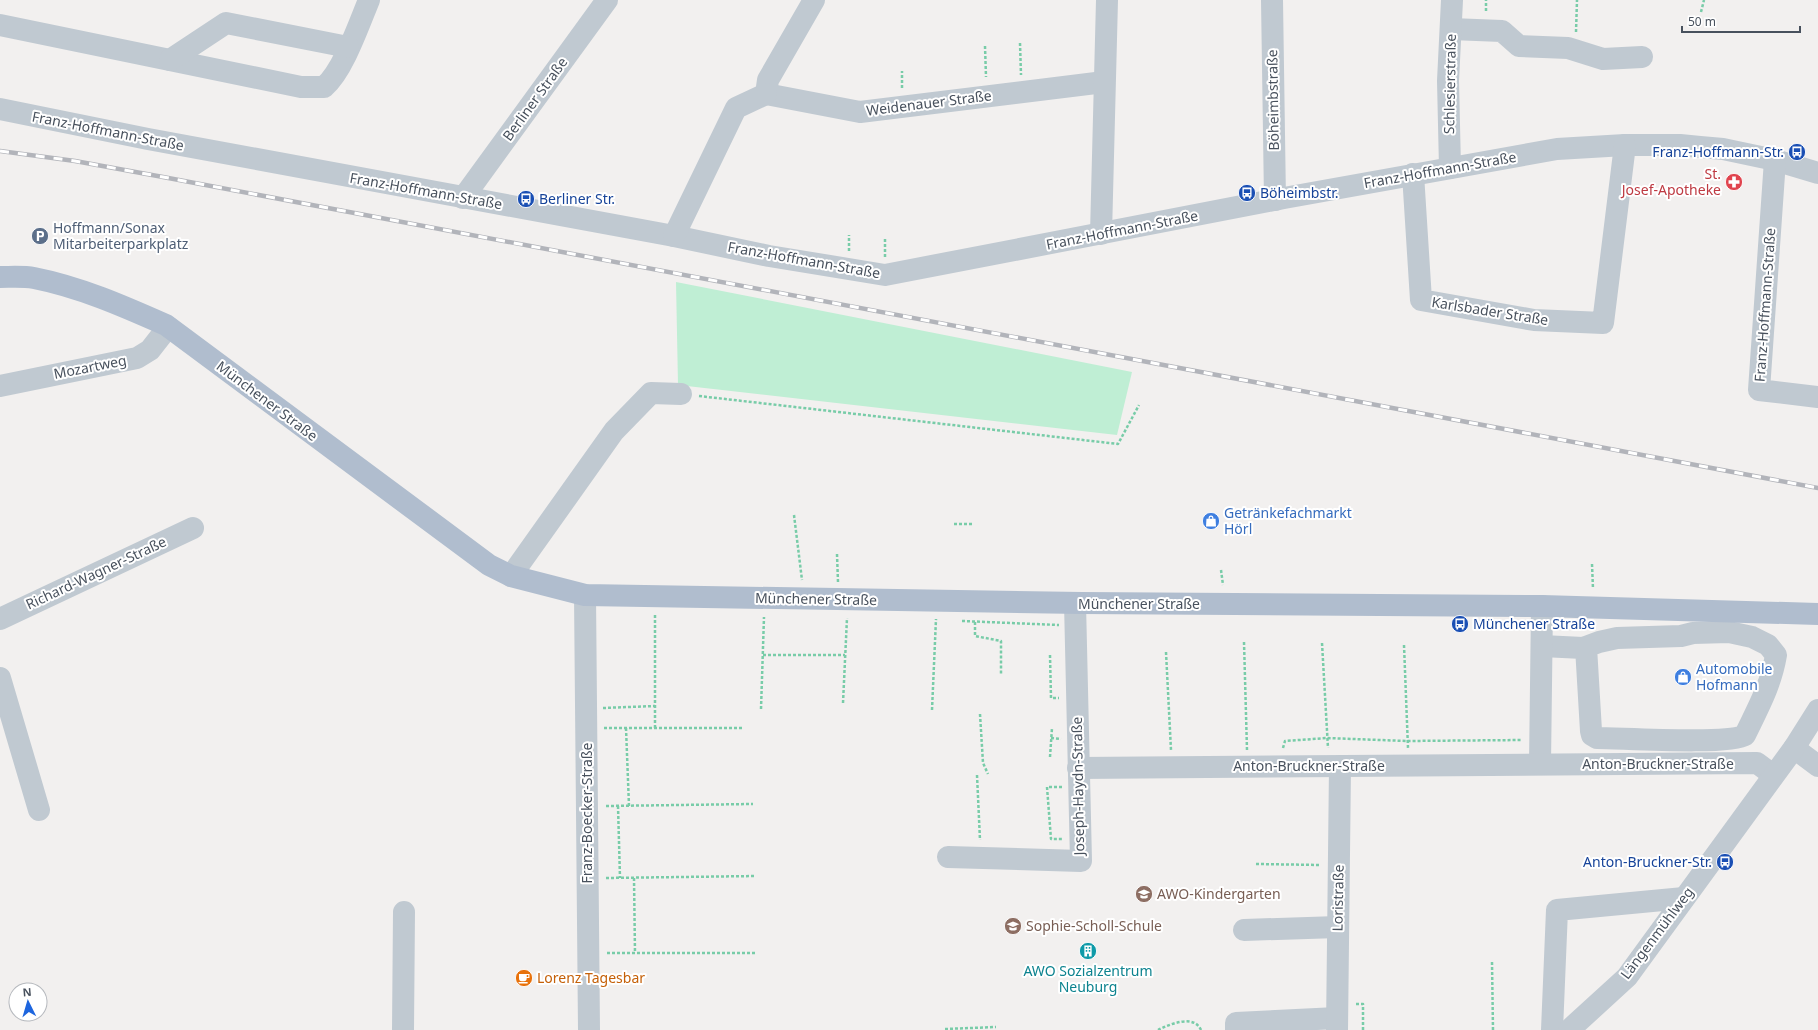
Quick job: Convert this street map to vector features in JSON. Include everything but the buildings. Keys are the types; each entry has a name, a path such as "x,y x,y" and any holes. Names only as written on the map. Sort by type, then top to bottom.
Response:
{"main road":[{"name":"Münchener Straße","path":"0,277 32,278 74,288 127,307 168,327 489,565 512,576 585,595 843,600 938,613 974,612 1074,603 1542,606 1818,614"}],"street":[{"path":"0,25 300,87 324,87 333,77 370,0"},
{"name":"Berliner Straße","path":"463,198 607,0"},
{"path":"674,236 736,108 766,94 768,80 814,0"},
{"path":"1100,234 1107,0"},
{"name":"Böheimbstraße","path":"1272,0 1275,200"},
{"name":"Schlesierstraße","path":"1450,168 1448,81 1452,0"},
{"path":"170,60 226,23 348,47"},
{"path":"1451,29 1502,31 1519,46 1568,48 1603,59 1642,57"},
{"name":"Weidenauer Straße","path":"766,94 860,112 1104,82"},
{"name":"Franz-Hoffmann-Straße","path":"0,110 463,198 674,236 769,256 885,275 1413,174 1556,149 1625,145 1680,145 1723,149 1775,160 1818,173"},
{"name":"Karlsbader Straße","path":"1413,174 1421,300 1534,320 1603,323 1625,145"},
{"name":"Franz-Hoffmann-Straße","path":"1775,160 1759,390 1818,397"},
{"name":"Mozartweg","path":"0,386 137,358 150,350 168,327"},
{"path":"512,576 614,431 651,393 681,394"},
{"name":"Richard-Wagner-Straße","path":"0,619 193,528"},
{"name":"Franz-Boecker-Straße","path":"585,595 589,1030"},
{"name":"Joseph-Haydn-Straße","path":"948,857 1081,861 1074,603"},
{"path":"1540,764 1542,606"},
{"path":"1542,646 1586,647 1617,638 1722,632 1745,635 1768,645 1776,655 1773,674 1745,735 1740,738 1707,740 1597,738 1592,735 1586,647"},
{"path":"0,678 40,810"},
{"name":"Längenmühlweg","path":"1569,1030 1627,977 1794,748 1818,710"},
{"path":"1627,738 1628,764"},
{"path":"1740,738 1742,763"},
{"path":"1794,748 1818,766"},
{"name":"Anton-Bruckner-Straße","path":"1079,777 1247,767 1742,763 1757,763 1773,775"},
{"name":"Loristraße","path":"1334,766 1339,866 1337,1024"},
{"path":"1552,1030 1557,910 1684,898"},
{"path":"403,1030 404,912"},
{"path":"1244,930 1338,927"},
{"path":"1236,1030 1236,1023 1337,1024"}],"path":[{"path":"1575,51 1578,0"},
{"path":"1701,12 1704,0"},
{"path":"1020,44 1021,92"},
{"path":"986,46 987,96"},
{"path":"681,394 1118,444 1139,405"},
{"path":"794,515 804,599"},
{"path":"954,524 974,524"},
{"path":"838,554 843,600 845,655 843,703"},
{"path":"1592,564 1593,608"},
{"path":"655,596 655,728"},
{"path":"761,709 764,598"},
{"path":"974,612 976,636 1001,641 1001,675"},
{"path":"959,621 974,612 1075,625"},
{"path":"932,710 938,613"},
{"path":"1244,642 1247,767"},
{"path":"1322,643 1327,738 1334,766"},
{"path":"1404,645 1408,765"},
{"path":"1164,752 1172,752 1166,652"},
{"path":"763,655 845,655"},
{"path":"1050,655 1051,698 1077,699"},
{"path":"586,718 655,706"},
{"path":"980,714 983,763 988,774"},
{"path":"586,718 626,728 743,728"},
{"path":"626,728 629,806"},
{"path":"1050,757 1052,728"},
{"path":"1280,751 1284,748 1285,741 1327,738 1529,740"},
{"path":"977,775 981,858"},
{"path":"1079,777 1047,787 1051,839 1080,839"},
{"path":"587,806 753,804"},
{"path":"618,806 620,878"},
{"path":"1256,864 1339,866"},
{"path":"587,879 756,876"},
{"path":"634,878 634,953"},
{"path":"588,953 755,953"},
{"path":"1492,962 1493,1030"},
{"path":"1158,1030 1176,1023 1193,1022 1197,1023 1201,1030"},
{"path":"945,1030 996,1027"}],"green space":[{"path":"676,282 1132,372 1117,435 678,385"}],"railway":[{"path":"0,151 75,161 163,177 1818,488"}],"place":[{"name":"Franz-Hoffmann-Str.","path":"1797,152"},
{"name":"St. Josef-Apotheke","path":"1734,182"},
{"name":"Böheimbstr.","path":"1247,193"},
{"name":"Berliner Str.","path":"526,199"},
{"name":"Hoffmann/Sonax Mitarbeiterparkplatz","path":"40,236"},
{"name":"Getränkefachmarkt Hörl","path":"1211,521"},
{"name":"Münchener Straße","path":"1460,624"},
{"name":"Automobile Hofmann","path":"1683,677"},
{"name":"Anton-Bruckner-Str.","path":"1725,862"},
{"name":"AWO-Kindergarten","path":"1144,894"},
{"name":"Sophie-Scholl-Schule","path":"1013,926"},
{"name":"AWO Sozialzentrum Neuburg","path":"1088,951"},
{"name":"Lorenz Tagesbar","path":"524,978"}]}
